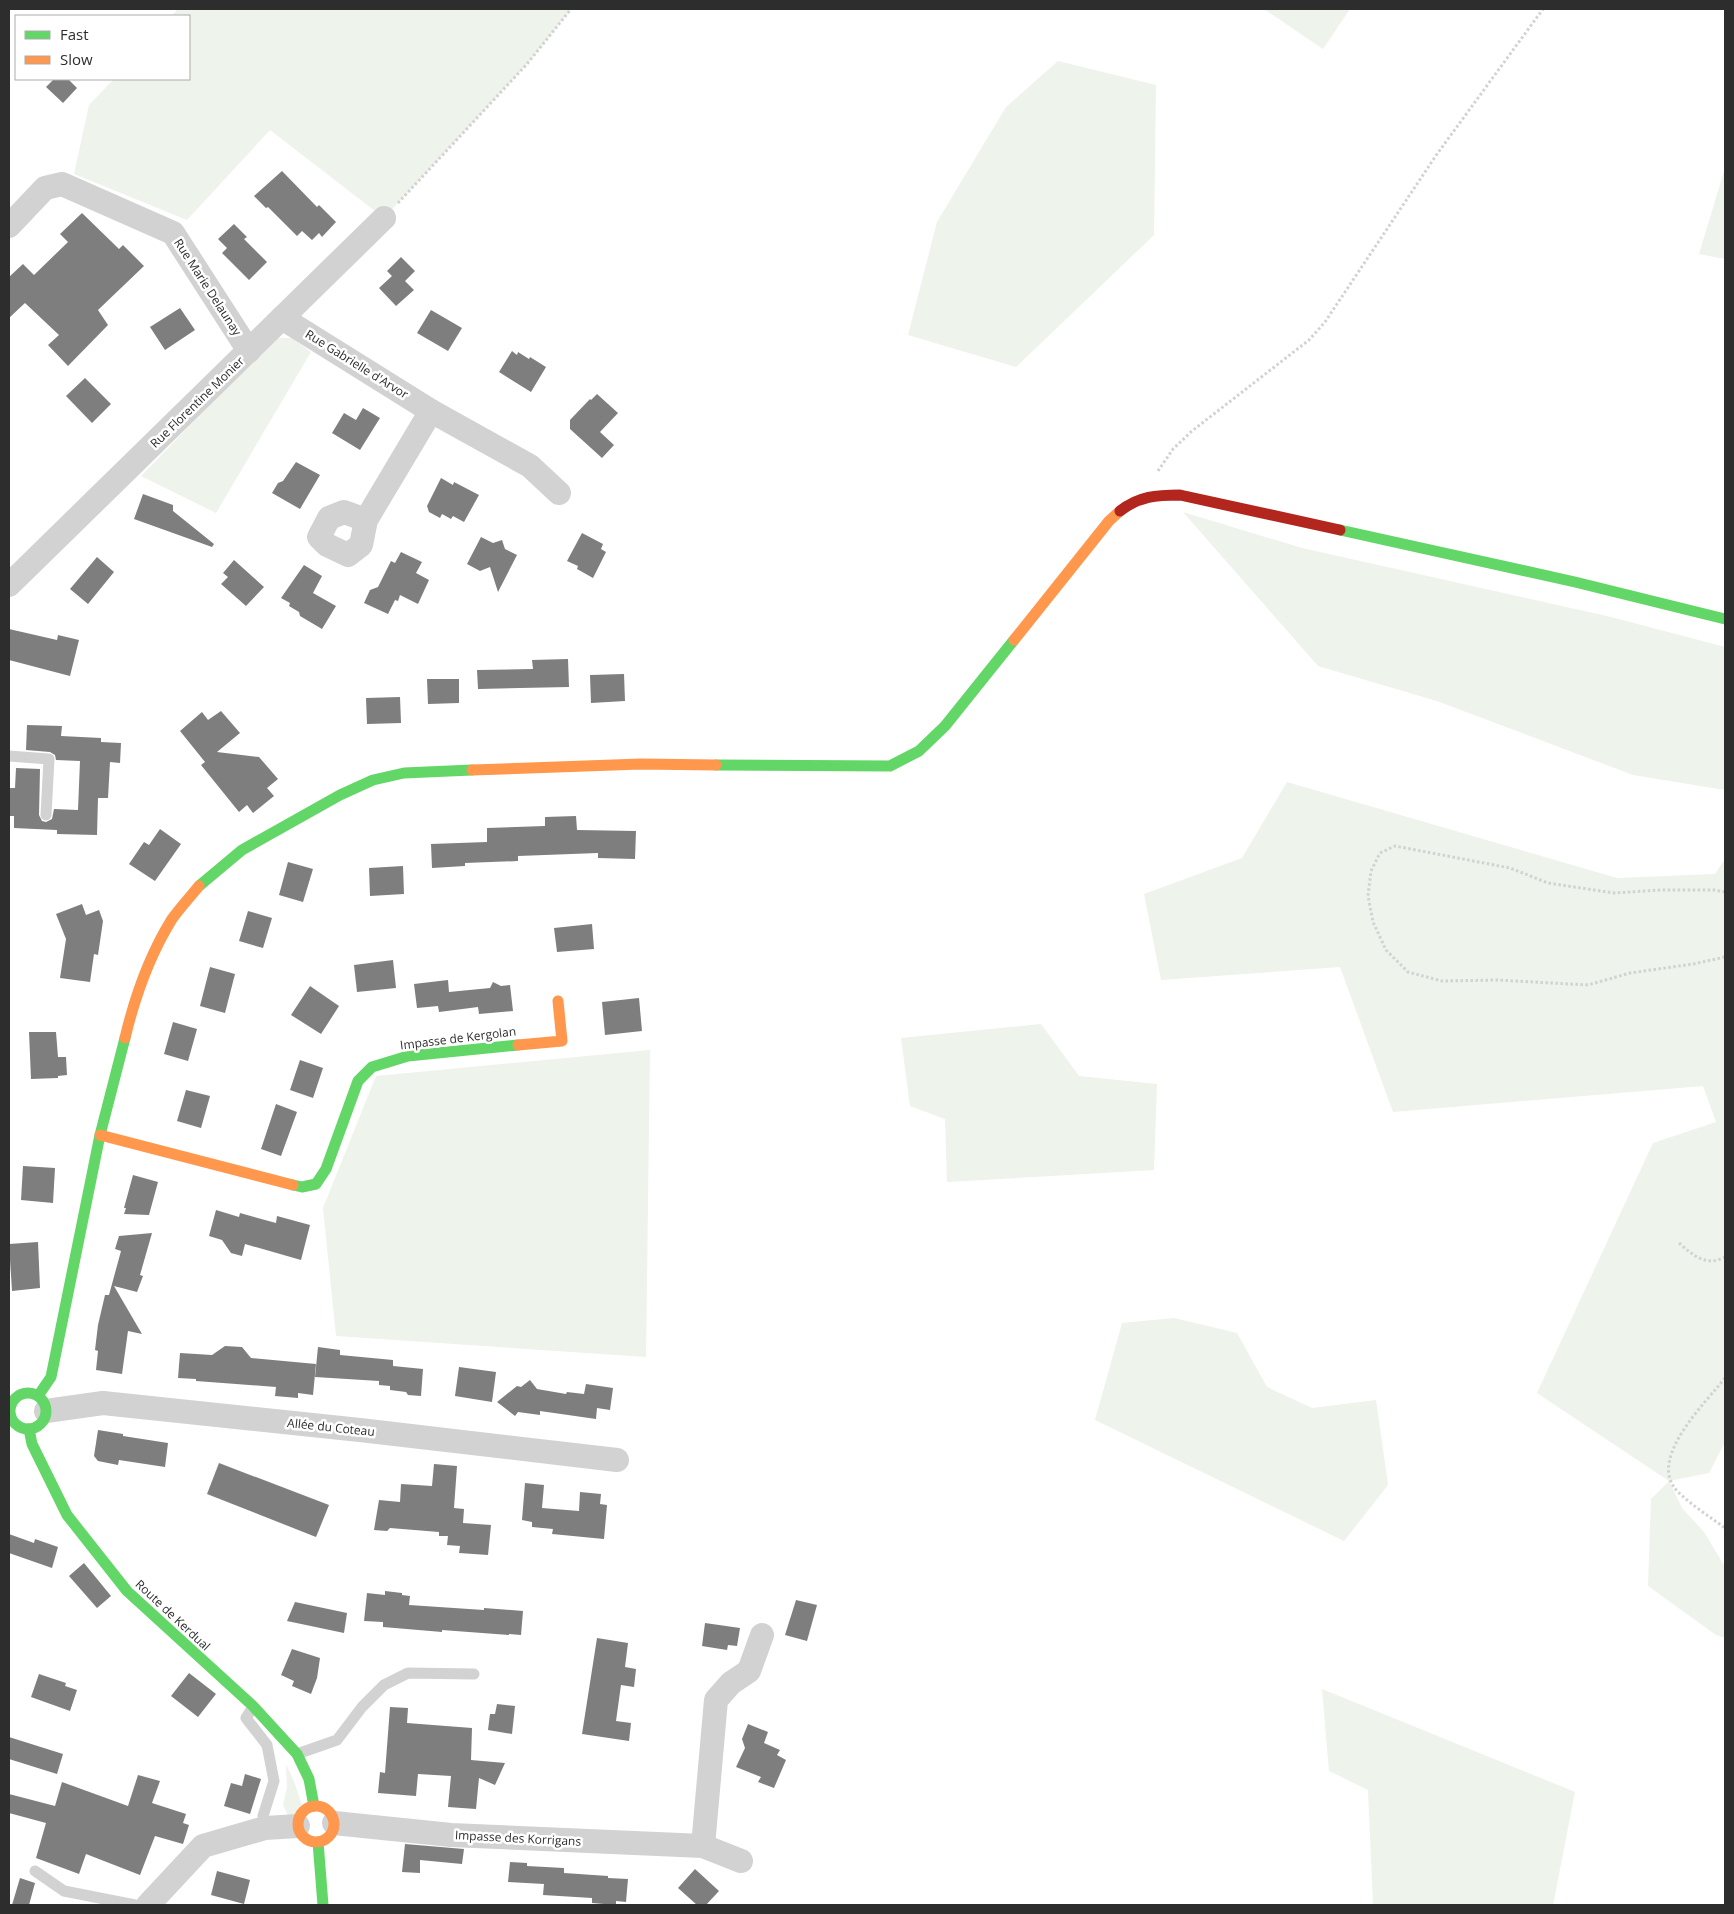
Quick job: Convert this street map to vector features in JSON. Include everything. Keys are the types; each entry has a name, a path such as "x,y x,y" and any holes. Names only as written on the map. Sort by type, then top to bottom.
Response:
{"street":[{"name":"Rue Marie Delaunay","path":"9,226 45,188 62,184 173,233 249,350"},
{"name":"Rue Florentine Monier","path":"9,585 384,218"},
{"name":"Rue Gabrielle d'Arvor","path":"282,318 431,411 530,466 559,493"},
{"path":"366,520 431,411"},
{"path":"42,1403 27,1392 12,1394 11,1418 18,1426 29,1429 43,1421 42,1403 51,1377 100,1135 134,1001 150,959 174,918 201,884 242,850 340,795 373,780 404,773 641,764 890,766 919,750 945,726 1110,521 1127,505 1148,495 1180,495 1575,582 1725,619"},
{"name":"Impasse de Kergolan","path":"100,1135 302,1187 316,1184 326,1169 358,1081 372,1067 408,1056 562,1040 558,1001"},
{"name":"Allée du Coteau","path":"42,1403 103,1403 617,1460"},
{"name":"Route de Kerdual","path":"29,1429 32,1444 67,1516 126,1591 253,1706 297,1754 309,1778 314,1806"},
{"path":"703,1846 716,1700 731,1683 749,1671 762,1635"},
{"path":"314,1806 325,1809 334,1823 331,1834 323,1841 318,1842 312,1842 302,1837 298,1826 298,1821 304,1811 314,1806"},
{"name":"Impasse des Korrigans","path":"334,1823 451,1835 703,1846 741,1861"},
{"path":"148,1905 203,1846 265,1828 298,1826"},
{"path":"318,1842 323,1905"}],"lane":[{"path":"9,756 49,759 46,815"},
{"path":"297,1754 337,1740 362,1707 384,1685 408,1673 474,1674"},
{"path":"253,1706 246,1718 267,1746 274,1780 263,1816 265,1828"},
{"path":"35,1871 64,1891 135,1905"}],"path":[{"path":"384,218 527,64 571,9"},
{"path":"1148,495 1157,474 1173,449 1192,431 1309,340 1325,322 1437,154 1544,9"},
{"path":"1725,892 1714,890 1670,890 1614,893 1548,883 1510,868 1395,846 1380,853 1371,872 1368,896 1373,922 1386,950 1408,972 1442,980 1497,980 1588,985 1630,973 1693,964 1725,957"},
{"path":"1679,1243 1696,1258 1716,1262 1725,1257"},
{"path":"1725,1378 1683,1430 1670,1457 1668,1473 1674,1487 1725,1528"}],"shaded area":[{"path":"178,9 571,9 527,64 384,218 270,130 187,220 74,174 89,105 113,80 190,80 190,15 172,15"},
{"path":"1264,9 1350,9 1323,49"},
{"path":"1058,61 1156,85 1154,235 1016,367 908,335 937,222 1006,107"},
{"path":"1725,168 1725,259 1699,254"},
{"path":"274,338 292,338 311,352 216,513 141,476"},
{"path":"1183,512 1302,548 1611,617 1725,647 1725,790 1633,775 1437,701 1318,666"},
{"path":"1287,782 1617,878 1715,874 1725,859 1725,1442 1709,1473 1669,1481 1537,1393 1653,1143 1716,1122 1703,1086 1393,1112 1340,967 1161,980 1144,894 1242,858"},
{"path":"1041,1024 1079,1076 1157,1084 1154,1170 947,1182 945,1119 910,1106 901,1038"},
{"path":"650,1050 646,1357 336,1336 323,1208 376,1076"},
{"path":"1174,1318 1237,1333 1267,1387 1312,1408 1376,1400 1388,1485 1344,1541 1095,1420 1122,1323"},
{"path":"1669,1481 1682,1508 1704,1532 1725,1567 1725,1638 1716,1635 1648,1586 1651,1499"},
{"path":"1322,1689 1575,1792 1553,1905 1373,1905 1368,1790 1329,1771"},
{"path":"286,1764 305,1814 288,1815 283,1805 287,1788"}],"building":[{"path":"53,80 69,80 77,88 63,103 46,87"},
{"path":"282,171 317,207 319,205 336,222 322,237 319,233 312,240 302,231 297,236 254,196"},
{"path":"82,213 119,249 123,245 144,266 98,310 108,325 68,366 48,345 59,335 25,303 9,318 9,277 23,264 34,275 68,242 60,234"},
{"path":"234,224 247,237 244,239 267,262 249,280 222,253 227,248 218,239"},
{"path":"401,257 415,271 405,281 414,290 396,306 379,288 392,276 387,271"},
{"path":"180,308 195,330 165,350 150,327"},
{"path":"431,310 462,328 448,351 417,333"},
{"path":"512,351 517,355 518,352 529,359 530,357 546,367 531,392 499,372"},
{"path":"85,378 111,404 92,423 66,396"},
{"path":"597,394 618,413 600,432 614,445 602,458 570,429 570,420"},
{"path":"363,408 380,418 360,450 332,433 344,413 356,420"},
{"path":"296,462 320,475 300,509 272,493"},
{"path":"441,478 453,485 454,482 479,495 464,522 453,516 451,519 442,514 440,518 429,512 427,506"},
{"path":"143,494 173,505 173,511 214,544 212,547 134,519"},
{"path":"582,533 603,544 601,549 606,552 593,578 577,569 578,566 567,561"},
{"path":"481,537 493,543 502,540 505,549 517,555 498,592 490,567 480,571 467,564"},
{"path":"401,552 422,562 416,573 429,580 418,604 400,595 398,601 395,600 388,614 364,603 370,590 378,587 391,561 395,563"},
{"path":"97,557 114,572 88,604 70,589"},
{"path":"234,560 264,587 246,606 221,584 228,577 223,573"},
{"path":"304,565 322,576 313,593 336,606 322,629 300,616 299,612 289,606 290,603 281,598"},
{"path":"9,629 57,640 58,635 79,640 70,676 9,660"},
{"path":"568,659 569,687 478,689 477,670 533,669 532,660"},
{"path":"624,674 625,701 591,703 590,675"},
{"path":"427,679 459,679 459,703 428,704"},
{"path":"400,697 401,723 367,724 366,698"},
{"path":"221,711 240,733 217,752 259,757 278,779 267,788 274,796 253,813 247,805 239,812 201,765 205,762 180,731 202,712 208,720"},
{"path":"27,725 62,726 61,736 101,738 101,742 121,743 120,763 110,762 108,798 98,798 97,835 57,834 57,830 14,828 14,816 9,816 9,788 15,788 16,768 40,769 39,815 42,821 46,822 52,819 54,809 78,810 80,761 56,760 55,755 50,752 26,750"},
{"path":"576,816 577,830 636,831 635,859 598,858 598,853 518,856 518,861 465,863 465,866 432,868 431,844 487,842 487,828 545,826 545,817"},
{"path":"160,829 181,844 155,881 129,864 144,842 149,845"},
{"path":"288,862 313,869 303,902 279,895"},
{"path":"403,866 404,894 370,896 369,868"},
{"path":"82,904 86,915 99,910 103,921 98,955 94,954 90,982 60,978 66,939 56,914"},
{"path":"248,911 272,918 263,948 239,941"},
{"path":"592,924 594,949 557,952 554,928"},
{"path":"393,960 396,988 357,992 354,965"},
{"path":"210,967 235,974 225,1013 200,1006"},
{"path":"448,980 449,992 490,988 493,982 501,986 510,985 513,1011 479,1014 478,1007 439,1012 438,1006 417,1008 414,984"},
{"path":"310,986 339,1006 321,1034 291,1015"},
{"path":"639,998 642,1031 605,1035 602,1002"},
{"path":"173,1022 197,1029 188,1061 164,1054"},
{"path":"29,1032 56,1032 58,1057 66,1057 67,1075 58,1076 58,1078 31,1079"},
{"path":"300,1060 323,1068 313,1098 290,1090"},
{"path":"186,1090 210,1096 201,1128 177,1121"},
{"path":"276,1104 297,1112 281,1156 261,1149"},
{"path":"23,1166 55,1168 53,1203 21,1200"},
{"path":"133,1175 158,1182 149,1215 124,1214"},
{"path":"216,1210 239,1217 240,1213 276,1223 277,1216 310,1225 301,1260 245,1244 242,1256 231,1253 222,1240 209,1236"},
{"path":"152,1233 140,1275 143,1276 137,1292 114,1286 142,1334 128,1331 122,1374 96,1370 98,1351 95,1350 98,1325 105,1295 109,1295 121,1251 115,1249 119,1236"},
{"path":"38,1242 40,1288 12,1291 9,1244"},
{"path":"225,1346 242,1347 251,1358 316,1364 313,1395 298,1393 298,1398 275,1396 276,1387 178,1378 180,1353 212,1355"},
{"path":"318,1347 340,1350 340,1355 393,1360 393,1366 423,1369 421,1396 390,1390 390,1386 379,1385 379,1381 315,1377"},
{"path":"459,1367 496,1372 492,1402 455,1396"},
{"path":"530,1380 537,1389 566,1394 567,1392 584,1394 586,1384 613,1388 610,1410 597,1408 596,1419 540,1411 540,1415 518,1412 515,1416 497,1402 517,1386 521,1387"},
{"path":"98,1430 168,1443 165,1467 119,1460 118,1465 98,1461 94,1456"},
{"path":"219,1463 329,1505 316,1537 207,1494"},
{"path":"434,1464 457,1466 454,1508 464,1509 463,1523 491,1525 488,1555 459,1553 460,1546 447,1545 448,1536 439,1536 439,1532 390,1528 387,1531 374,1530 379,1500 400,1502 401,1484 432,1486"},
{"path":"525,1483 544,1485 542,1508 579,1511 580,1492 601,1494 600,1504 607,1505 604,1539 552,1534 553,1529 532,1527 532,1522 522,1520"},
{"path":"9,1534 34,1543 35,1539 58,1547 52,1568 9,1553"},
{"path":"84,1563 111,1596 97,1608 69,1576"},
{"path":"385,1591 410,1596 409,1605 523,1611 521,1635 442,1630 442,1632 383,1627 383,1622 364,1621 367,1593 385,1595"},
{"path":"796,1600 817,1605 807,1641 785,1635"},
{"path":"295,1602 347,1613 344,1633 287,1621"},
{"path":"705,1623 740,1628 737,1646 728,1645 727,1650 702,1646"},
{"path":"597,1638 628,1643 625,1667 636,1669 634,1687 621,1685 616,1721 631,1723 629,1741 582,1734"},
{"path":"292,1649 320,1658 317,1678 311,1694 292,1686 294,1681 281,1675"},
{"path":"189,1673 216,1694 198,1717 171,1696"},
{"path":"39,1674 66,1683 65,1686 77,1690 70,1711 31,1697"},
{"path":"497,1704 515,1706 512,1734 488,1730 490,1714 495,1714"},
{"path":"390,1707 408,1708 407,1723 472,1728 471,1760 505,1763 495,1785 479,1778 476,1809 448,1807 451,1776 418,1774 416,1796 378,1793 380,1772 385,1773"},
{"path":"748,1724 768,1732 764,1743 780,1750 777,1755 786,1760 774,1788 758,1782 761,1777 736,1767 745,1748 742,1739"},
{"path":"9,1737 63,1754 57,1774 9,1759"},
{"path":"245,1774 261,1779 250,1814 224,1806 231,1783 242,1786"},
{"path":"138,1775 160,1781 152,1803 186,1814 183,1823 189,1825 183,1844 155,1836 140,1875 86,1854 79,1874 36,1858 46,1823 9,1813 9,1794 55,1806 62,1782 128,1806"},
{"path":"405,1844 464,1849 462,1864 420,1860 420,1873 402,1872"},
{"path":"510,1862 527,1863 527,1866 564,1868 564,1873 628,1879 626,1902 616,1901 616,1905 592,1903 592,1898 543,1895 544,1884 508,1882"},
{"path":"695,1869 719,1891 706,1905 697,1905 678,1888"},
{"path":"217,1871 250,1880 244,1904 211,1895"},
{"path":"20,1878 35,1883 29,1905 12,1905"}],"traffic: fast":[{"path":"1340,530 1575,582 1725,619"},
{"path":"716,765 890,766 919,751 945,726 1014,640"},
{"path":"199,886 242,850 340,795 373,780 404,773 472,770"},
{"path":"38,1396 51,1377 100,1135 125,1038"},
{"path":"293,1185 302,1187 316,1184 326,1169 358,1081 372,1067 408,1056 518,1045"},
{"path":"28,1393 35,1394 41,1398 45,1404 46,1411 45,1418 41,1424 35,1428 28,1429 21,1428 15,1424 11,1418 10,1411 11,1404 15,1398 21,1394 28,1393"},
{"path":"29,1429 32,1444 67,1515 127,1591 253,1706 297,1754 309,1779 314,1806"},
{"path":"318,1842 323,1905"}],"traffic: slow":[{"path":"1014,640 1109,521 1120,511"},
{"path":"472,770 641,764 716,765"},
{"path":"125,1038 138,992 156,947 172,919 199,886"},
{"path":"518,1045 562,1041 558,1001"},
{"path":"100,1135 293,1185"},
{"path":"316,1806 329,1811 334,1824 329,1837 316,1842 303,1837 298,1824 303,1811 316,1806"}],"traffic: jam":[{"path":"1120,511 1134,502 1148,497 1180,495 1340,530"}]}
